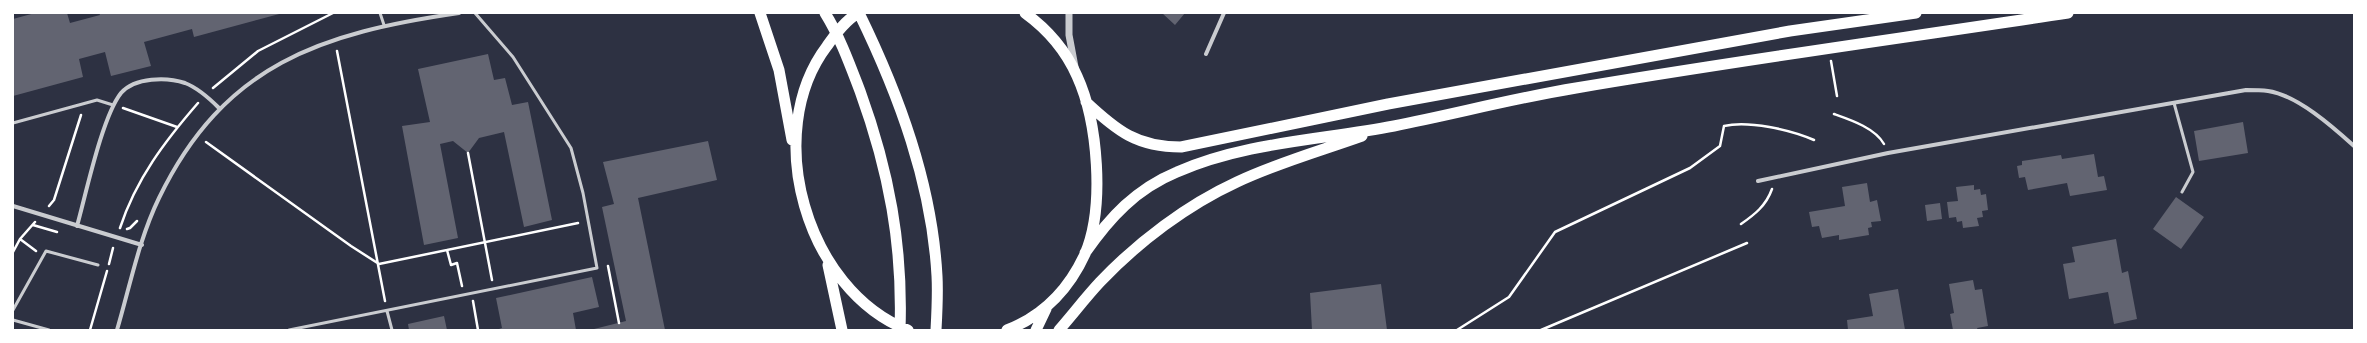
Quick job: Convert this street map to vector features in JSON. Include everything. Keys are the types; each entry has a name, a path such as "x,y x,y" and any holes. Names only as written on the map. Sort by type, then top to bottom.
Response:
{"highway":[{"path":"760,13 780,70 800,185 813,230 827,261 842,330"},
{"path":"825,13 852,69 873,127 888,183 896,228 902,283 900,330"},
{"path":"795,154 802,102 808,80 819,56 836,33 859,13 882,59 921,174 937,275 936,330"},
{"path":"1026,13 1053,38 1077,75 1086,102 1094,136 1096,171 1093,223 1085,253"},
{"path":"1086,102 1105,120 1140,142 1160,147 1181,147 1388,104 1758,37 1916,13"},
{"path":"1036,330 1046,309 1071,278 1085,253 1104,226 1125,203 1149,186 1177,171 1235,152 1391,127 1574,88 2068,13"},
{"path":"1059,330 1100,282 1131,253 1201,202 1236,182 1280,164 1391,127"},
{"path":"827,261 856,296 880,315 908,330"},
{"path":"1007,330 1020,325 1046,309"}],"street":[{"path":"117,330 142,245 158,198 179,162 219,108 247,84 279,63 298,53 334,38 425,15 459,13"},
{"path":"1069,13 1070,35 1077,75"},
{"path":"1206,54 1224,13"},
{"path":"77,226 113,105 122,92 138,82 158,79 184,83 199,91 219,108"},
{"path":"1758,181 1888,153 2246,90 2269,91 2292,99 2326,122 2354,146"},
{"path":"13,206 142,245"}],"lane":[{"path":"380,13 384,25"},
{"path":"289,330 597,268 588,220 570,148 513,57 475,13"},
{"path":"13,123 97,100 113,105"},
{"path":"2174,103 2193,172 2182,192"},
{"path":"13,310 46,251 98,265"},
{"path":"387,311 392,330"},
{"path":"13,320 49,330"}],"path":[{"path":"334,38 387,311"},
{"path":"113,105 177,126"},
{"path":"13,252 20,239 54,200 81,113"},
{"path":"1834,114 1849,120 1880,138 1888,153"},
{"path":"1457,330 1509,297 1555,232 1690,168 1720,146 1724,126 1737,123 1796,132 1814,140"},
{"path":"197,137 378,264 588,220"},
{"path":"202,148 206,143"},
{"path":"468,153 486,242 493,288"},
{"path":"1741,224 1758,213 1769,196 1776,178"},
{"path":"20,239 43,256"},
{"path":"1541,330 1747,243"},
{"path":"447,250 451,264 457,263 463,295"},
{"path":"472,293 478,330"}],"building":[{"path":"35,13 67,13 70,23 100,15 99,13 283,13 194,37 192,29 144,42 151,66 111,76 105,52 79,59 83,77 13,96 13,19"},
{"path":"1162,13 1185,13 1175,25"},
{"path":"488,54 494,80 505,78 512,105 528,102 552,220 524,227 504,132 479,138 468,153 453,141 440,144 458,238 424,245 402,126 430,122 418,69"},
{"path":"2243,122 2248,153 2199,161 2194,131"},
{"path":"708,141 717,180 638,198 665,330 590,330 626,321 602,207 614,204 603,162"},
{"path":"2094,154 2098,177 2104,176 2107,190 2070,196 2067,183 2028,190 2025,177 2019,178 2017,166 2022,165 2022,161 2061,155 2062,159"},
{"path":"1867,183 1870,202 1877,200 1881,221 1871,222 1872,227 1868,228 1869,235 1839,240 1839,235 1822,238 1819,226 1812,227 1809,212 1845,206 1842,187"},
{"path":"1974,185 1974,190 1980,189 1981,195 1986,194 1988,210 1982,211 1983,217 1977,218 1979,226 1963,228 1962,221 1957,222 1956,217 1949,218 1947,202 1958,201 1956,187"},
{"path":"2176,197 2204,217 2181,249 2153,229"},
{"path":"1940,203 1942,219 1927,221 1925,205"},
{"path":"2116,239 2122,273 2128,271 2137,319 2114,324 2108,292 2069,299 2063,264 2075,262 2072,247"},
{"path":"592,277 599,307 573,313 576,330 496,330 502,328 496,298"},
{"path":"1973,280 1975,290 1982,289 1988,326 1977,328 1978,330 1953,330 1950,314 1954,313 1949,284"},
{"path":"1381,284 1387,330 1312,330 1310,293"},
{"path":"1898,289 1905,330 1848,330 1847,320 1873,316 1869,294"},
{"path":"444,316 447,330 409,330 408,324"}]}
